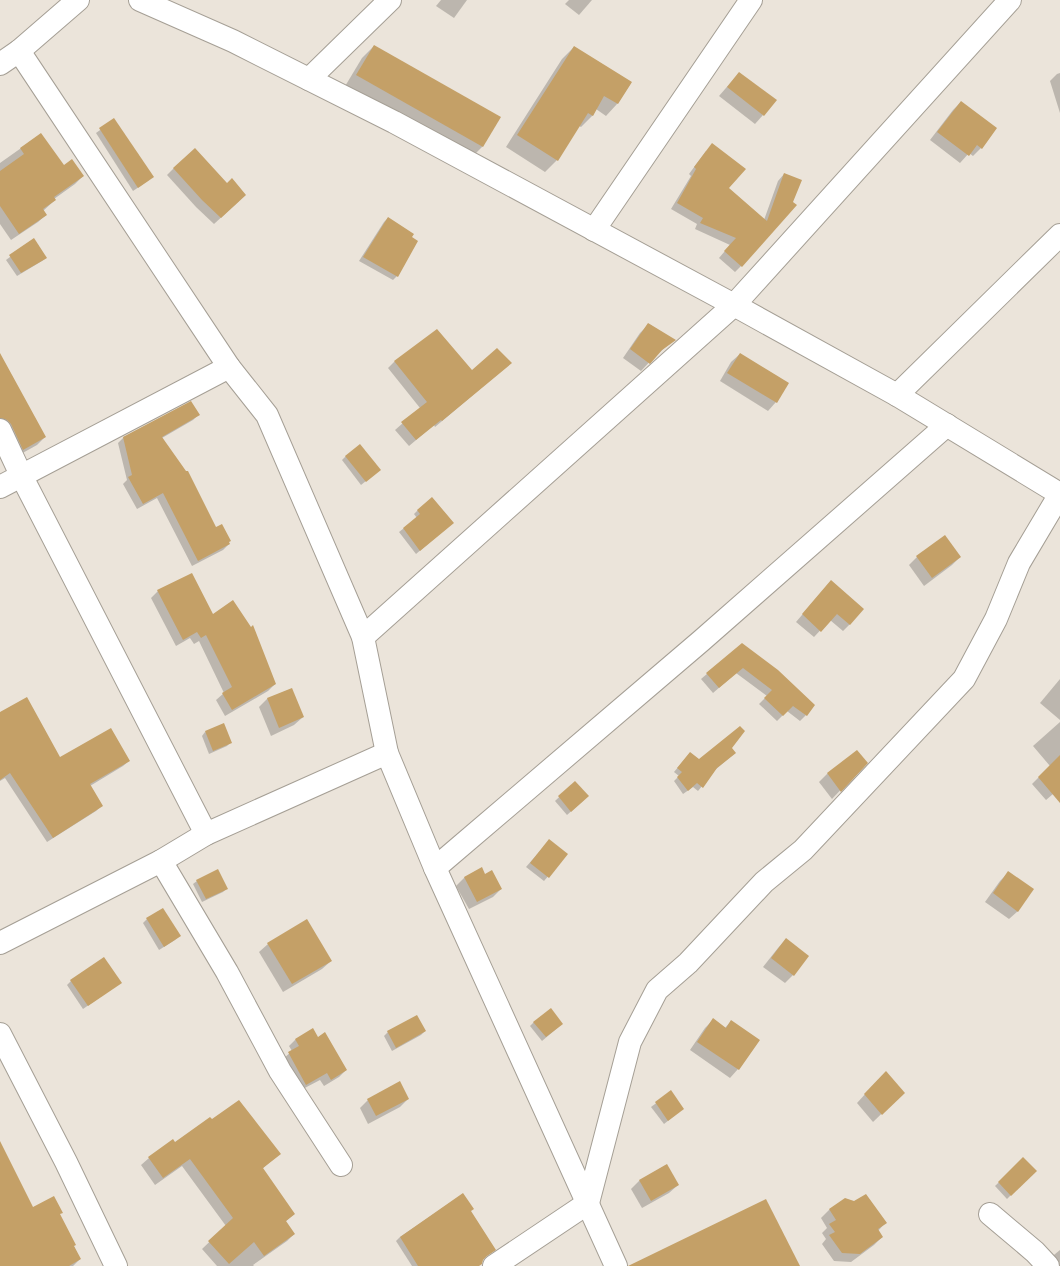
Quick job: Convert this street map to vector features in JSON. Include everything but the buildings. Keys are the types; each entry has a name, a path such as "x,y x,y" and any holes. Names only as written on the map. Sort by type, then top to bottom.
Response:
{"street":[{"path":"0,64 19,51 78,0"},
{"path":"140,0 233,41 394,122 734,305 897,395 1060,494 1019,563 996,620 964,679 803,850 764,882 688,963 657,990 630,1042 588,1203 494,1266"},
{"path":"309,79 390,0"},
{"path":"594,230 751,0"},
{"path":"363,637 734,305 1010,0"},
{"path":"19,51 229,367 267,414 363,637 387,753 436,868 616,1266"},
{"path":"897,395 1060,236"},
{"path":"0,487 229,367"},
{"path":"436,868 695,646 947,425"},
{"path":"0,430 21,475 206,834"},
{"path":"1,940 161,861 206,834 387,753"},
{"path":"161,861 226,972 280,1071 341,1165"},
{"path":"0,1034 66,1162 116,1266"},
{"path":"990,1214 1035,1252 1048,1266"}]}
